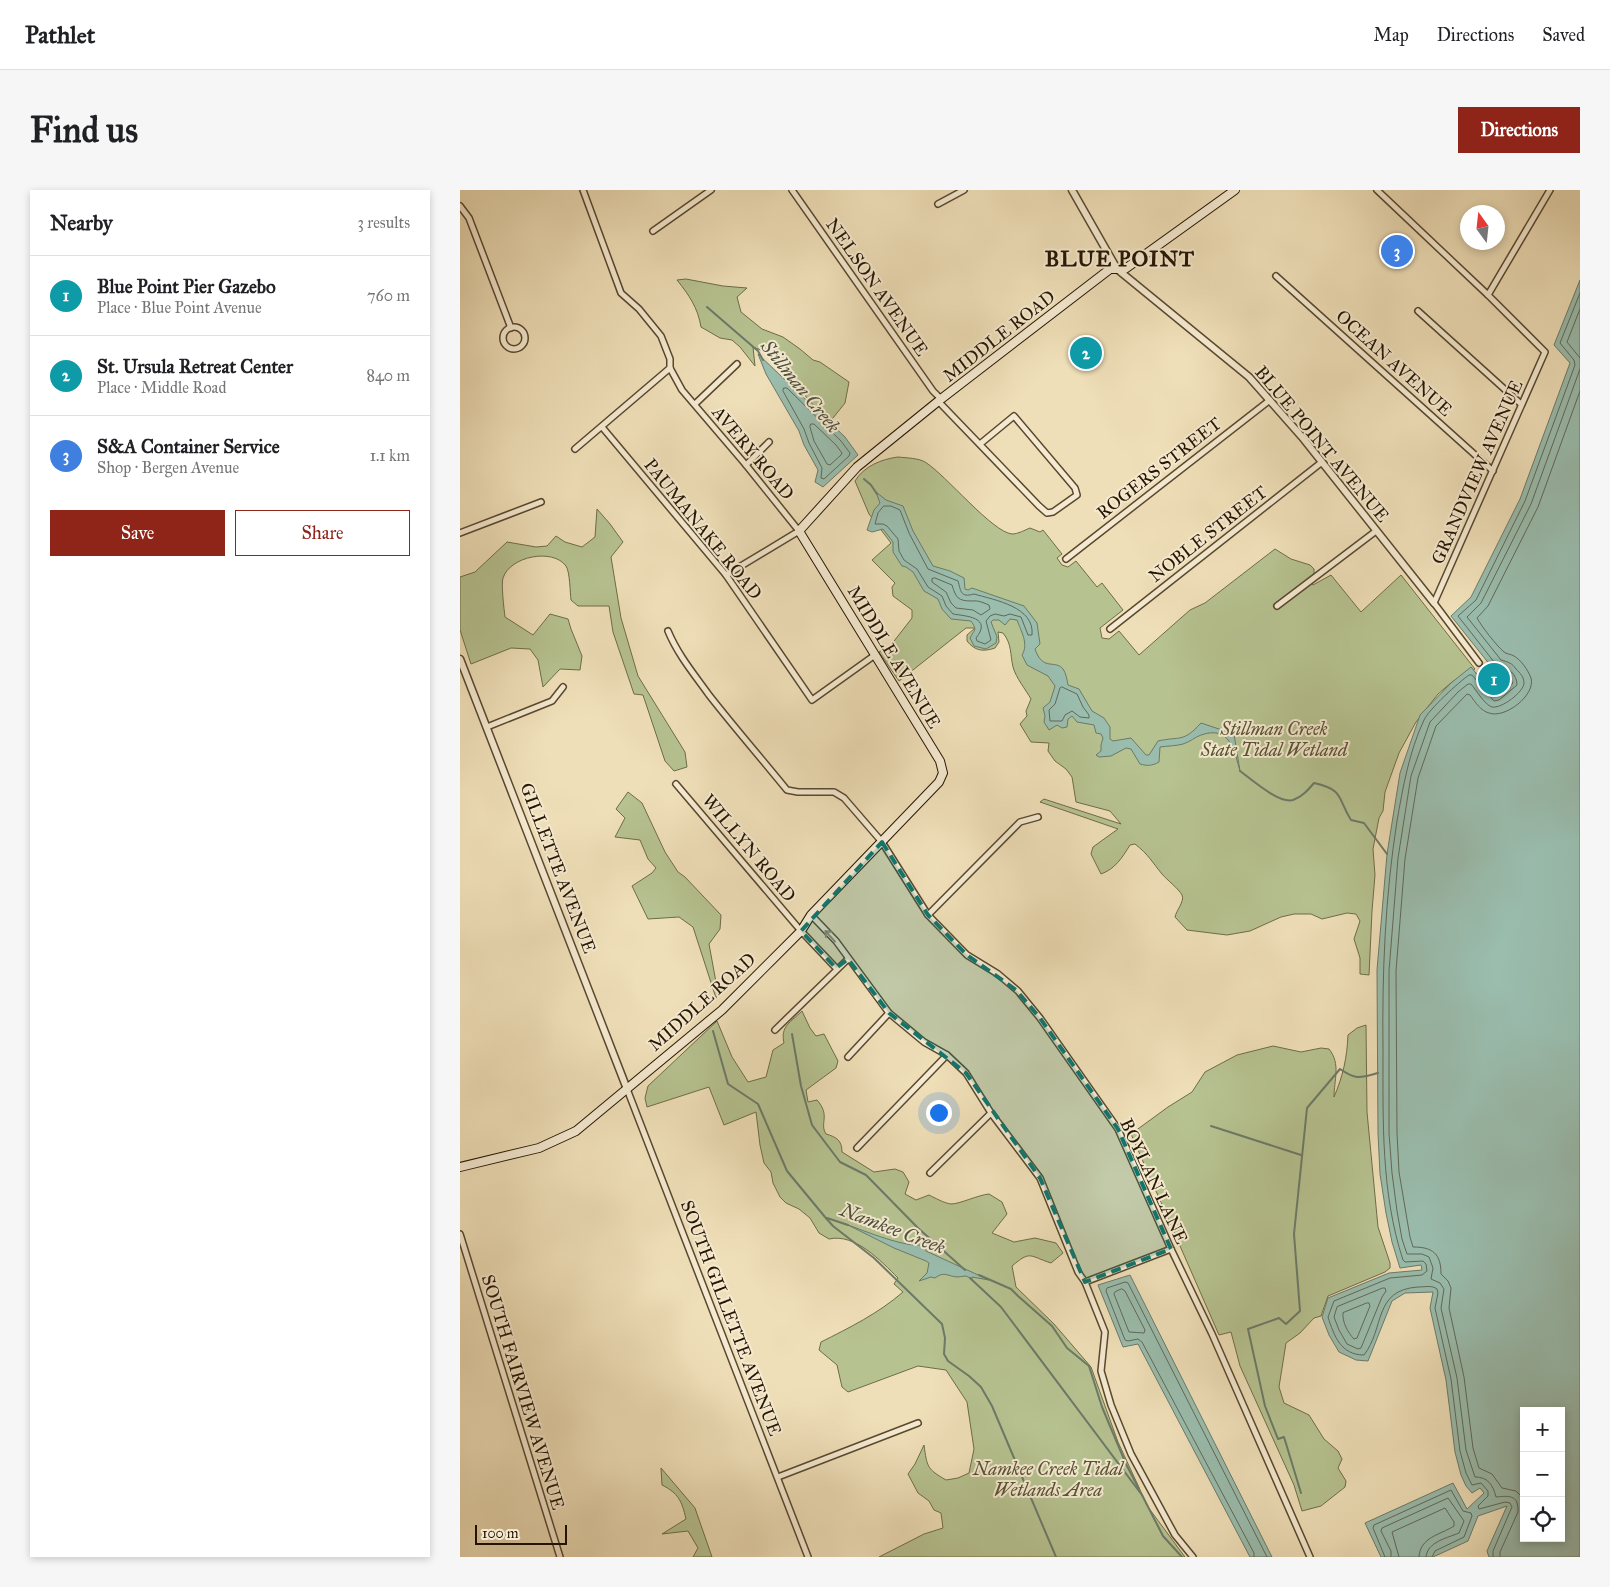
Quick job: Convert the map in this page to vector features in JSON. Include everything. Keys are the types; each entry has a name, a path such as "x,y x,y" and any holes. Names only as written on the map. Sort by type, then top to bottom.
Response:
{"main road":[{"name":"MIDDLE ROAD","path":"799,531 856,468 940,400 1110,269 1125,269 1235,190"},
{"name":"MIDDLE AVENUE","path":"799,531 940,761 942,778 925,798"},
{"name":"MIDDLE ROAD","path":"460,1167 539,1148 564,1138 593,1118 722,1010 801,931 811,915 925,798"}],"street":[{"name":"AVERY ROAD","path":"584,190 621,293 639,309 661,336 670,359 670,368 684,393 746,464 799,531"},
{"path":"653,231 711,190"},
{"name":"NELSON AVENUE","path":"792,190 933,391 980,444 1048,513 1053,512 1077,495 1075,488 1014,416 980,444"},
{"path":"938,204 964,190"},
{"name":"BLUE POINT AVENUE","path":"1072,190 1118,269 1249,377 1322,462 1479,663"},
{"path":"1377,190 1488,295 1550,190"},
{"path":"460,206 469,218 511,328"},
{"name":"OCEAN AVENUE","path":"1276,276 1493,471"},
{"name":"GRANDVIEW AVENUE","path":"1434,603 1544,352 1488,295"},
{"path":"1418,311 1521,404"},
{"path":"511,328 518,328 524,335 524,342 516,348 506,345 503,339 505,332 511,328"},
{"path":"695,404 737,364"},
{"path":"575,449 670,368"},
{"name":"ROGERS STREET","path":"1066,559 1270,400"},
{"name":"PAUMANAKE ROAD","path":"602,427 726,574 812,700 876,656"},
{"path":"746,464 769,442"},
{"name":"NOBLE STREET","path":"1110,629 1322,462"},
{"path":"460,533 541,502"},
{"path":"726,574 799,531"},
{"path":"1277,606 1376,531"},
{"name":"BOYLAN LANE","path":"668,630 678,653 696,678 725,716 788,790 798,792 834,792 844,798 882,842 928,915 967,955 998,974 1016,990 1040,1018 1118,1129 1171,1249 1212,1334 1310,1557"},
{"name":"GILLETTE AVENUE","path":"460,659 627,1089"},
{"path":"487,727 552,701 563,686"},
{"name":"WILLYN ROAD","path":"676,784 801,931 836,968"},
{"path":"928,915 1020,822 1038,818"},
{"path":"811,915 836,942 889,1013 924,1042 947,1055 966,1073 991,1113 1040,1178 1078,1272 1085,1282 1105,1332 1101,1372 1111,1405 1131,1454 1175,1535 1193,1557"},
{"path":"775,1030 836,968 848,959"},
{"path":"848,1057 889,1013"},
{"path":"857,1148 947,1055"},
{"name":"SOUTH GILLETTE AVENUE","path":"627,1089 808,1557"},
{"path":"930,1173 991,1113"},
{"name":"SOUTH FAIRVIEW AVENUE","path":"460,1234 560,1557"},
{"path":"1085,1282 1171,1249"},
{"path":"778,1478 918,1423"}],"highlighted area":[{"path":"882,842 928,915 967,955 1016,990 1040,1018 1118,1129 1171,1249 1085,1282 1040,1178 966,1073 889,1013 848,959 836,968 801,931"}],"green space":[{"path":"686,279 723,286 747,288 737,297 741,312 762,329 783,337 813,360 820,362 849,382 845,403 829,423 768,353 753,347 755,366 732,340 720,338 701,327 698,314 692,302 677,280"},
{"name":"Stillman Creek State Tidal Wetland","path":"898,457 925,462 945,478 981,514 1003,531 1012,534 1030,528 1040,532 1043,530 1062,554 1057,558 1062,565 1068,567 1076,561 1097,587 1102,583 1123,610 1100,628 1102,638 1109,639 1119,631 1139,655 1190,610 1205,603 1275,549 1291,559 1310,565 1314,569 1314,574 1308,578 1313,585 1331,575 1361,612 1401,575 1475,669 1452,682 1438,694 1416,722 1399,753 1385,792 1383,811 1379,818 1373,849 1375,875 1369,975 1360,974 1360,958 1354,939 1360,921 1356,914 1347,913 1322,919 1311,914 1294,914 1281,917 1250,931 1227,935 1187,930 1175,917 1183,897 1182,895 1135,844 1130,845 1114,866 1101,874 1091,854 1093,847 1118,829 1040,802 1044,799 1121,824 1110,811 1076,802 1072,777 1066,769 1055,761 1048,751 1049,743 1031,742 1020,724 1027,716 1026,711 1031,699 1014,671 1009,645 1003,633 998,632 999,642 995,648 980,650 973,647 967,641 967,635 975,628 966,628 899,681 879,652 891,645 912,618 912,610 893,596 892,587 895,583 872,560 891,543 869,514 855,481 868,467 886,459"},
{"path":"597,509 623,542 611,557 621,618 638,676 685,752 687,767 674,771 665,761 643,695 634,694 613,632 609,606 578,606 571,600 567,569 560,560 552,557 532,557 514,564 507,570 502,581 505,617 533,635 550,614 568,619 582,656 580,670 560,669 543,687 538,660 530,649 511,648 471,664 460,630 460,577 475,572 507,542 536,547 547,546 556,536 565,542 582,547 595,537"},
{"path":"628,792 642,803 665,852 678,872 721,915 720,929 709,944 718,993 716,998 693,927 679,917 648,919 632,886 652,873 656,868 648,859 640,840 615,837 625,818 616,809"},
{"name":"Namkee Creek Tidal Wetlands Area","path":"802,1011 816,1036 824,1034 838,1061 836,1068 806,1090 808,1102 817,1100 821,1106 824,1115 824,1130 826,1134 840,1142 842,1152 874,1172 895,1169 903,1172 909,1182 905,1194 916,1200 929,1195 951,1204 989,1194 1002,1202 1007,1214 992,1233 1014,1242 1035,1238 1056,1243 1063,1253 1051,1263 1027,1256 1012,1266 1016,1287 1054,1324 1091,1367 1118,1442 1148,1507 1185,1557 879,1557 924,1534 943,1528 941,1513 934,1510 929,1501 918,1493 908,1474 924,1445 929,1467 946,1480 958,1478 969,1473 974,1449 967,1402 946,1370 918,1366 848,1392 842,1387 837,1365 819,1350 821,1342 853,1326 894,1300 903,1292 894,1284 898,1278 876,1257 858,1244 839,1238 829,1239 819,1233 810,1218 780,1197 773,1183 771,1172 764,1163 756,1112 724,1125 709,1087 647,1107 645,1098 648,1086 717,1021 732,1057 748,1082 766,1077 773,1050 784,1043 785,1028"},
{"path":"1366,1025 1367,1112 1378,1227 1390,1268 1385,1272 1328,1296 1321,1316 1314,1318 1300,1333 1286,1343 1279,1387 1284,1403 1309,1415 1324,1439 1338,1451 1342,1459 1338,1468 1346,1481 1345,1487 1321,1506 1302,1511 1294,1485 1240,1366 1231,1332 1219,1335 1131,1134 1192,1092 1205,1072 1237,1055 1273,1046 1301,1052 1321,1048 1329,1049 1336,1066 1334,1097 1344,1067 1348,1035 1357,1028"},
{"path":"661,1468 695,1508 712,1557 693,1557 698,1548 688,1531 662,1534 686,1519 683,1507 676,1495 662,1485"}],"water":[{"path":"1580,280 1580,1557 1489,1557 1487,1551 1507,1506 1478,1516 1468,1541 1433,1557 1381,1557 1365,1523 1453,1483 1467,1509 1484,1493 1480,1488 1472,1493 1466,1486 1455,1452 1446,1380 1430,1308 1433,1292 1405,1293 1392,1301 1368,1361 1356,1360 1339,1352 1329,1335 1322,1317 1328,1298 1389,1273 1422,1270 1421,1265 1400,1268 1392,1242 1380,1174 1377,970 1387,854 1400,773 1420,715 1451,683 1471,667 1495,696 1513,683 1504,672 1498,675 1451,616 1471,597 1520,499 1570,363 1554,345"},
{"path":"758,354 845,437 858,455 823,487 815,482 818,470 804,445 799,431 766,374"},
{"path":"876,492 886,500 903,506 913,531 933,566 964,578 965,589 972,588 1024,606 1037,623 1040,644 1035,649 1038,656 1045,663 1060,666 1063,669 1068,685 1079,689 1092,711 1104,718 1110,727 1110,739 1113,741 1131,738 1146,755 1149,755 1158,741 1181,738 1190,734 1201,723 1234,734 1240,771 1229,741 1225,736 1218,733 1201,735 1183,744 1160,747 1159,762 1147,765 1140,764 1131,749 1126,748 1111,756 1099,757 1096,755 1101,751 1103,738 1101,734 1096,733 1094,725 1077,722 1072,716 1068,719 1067,727 1062,728 1057,725 1049,730 1044,722 1043,708 1050,702 1055,686 1048,676 1027,665 1022,655 1025,642 1017,620 1010,619 1005,625 999,620 993,620 991,622 997,637 996,643 986,649 974,646 970,638 975,628 971,621 951,619 942,609 938,599 924,591 913,572 902,566 893,552 893,542 883,529 872,532 867,530 874,510 880,503"},
{"path":"848,1225 898,1242 923,1244 926,1251 989,1280 943,1274 935,1278 931,1277 919,1281 927,1273 929,1263"},
{"path":"1130,1275 1272,1557 1250,1557 1138,1344 1123,1347 1098,1285"}],"waterway":[{"name":"Stillman Creek","path":"707,307 758,351 763,360"},
{"name":"Stillman Creek","path":"864,479 877,494"},
{"name":"Stillman Creek","path":"1240,771 1273,795 1287,800 1299,797 1314,783 1331,789 1339,796 1351,820 1364,823 1387,854"},
{"path":"713,1031 728,1084 758,1104 787,1171 833,1226 874,1258 942,1324 945,1338 944,1354 948,1361 981,1387 992,1406 1056,1557"},
{"name":"Namkee Creek","path":"792,1034 801,1086 812,1125 840,1162 866,1175 918,1228 965,1270"},
{"path":"1301,1493 1284,1437 1278,1439 1265,1406 1248,1329 1279,1318 1286,1324 1300,1311 1294,1234 1307,1108 1340,1069 1358,1077 1378,1073"},
{"path":"1211,1126 1301,1155"},
{"name":"Namkee Creek","path":"827,1218 848,1225"},
{"name":"Namkee Creek","path":"979,1275 1011,1289 1052,1326 1067,1348 1089,1366 1102,1407 1126,1464 1139,1489"},
{"name":"Namkee Creek","path":"970,1278 1001,1307 1142,1495"},
{"name":"Namkee Creek","path":"1142,1495 1163,1536 1182,1557"}],"place":[{"name":"S&A Container Service","path":"1397,251"},
{"name":"St. Ursula Retreat Center","path":"1086,353"},
{"name":"Blue Point Pier Gazebo","path":"1494,679"}],"district":[{"name":"BLUE POINT","path":"1120,258"}]}
